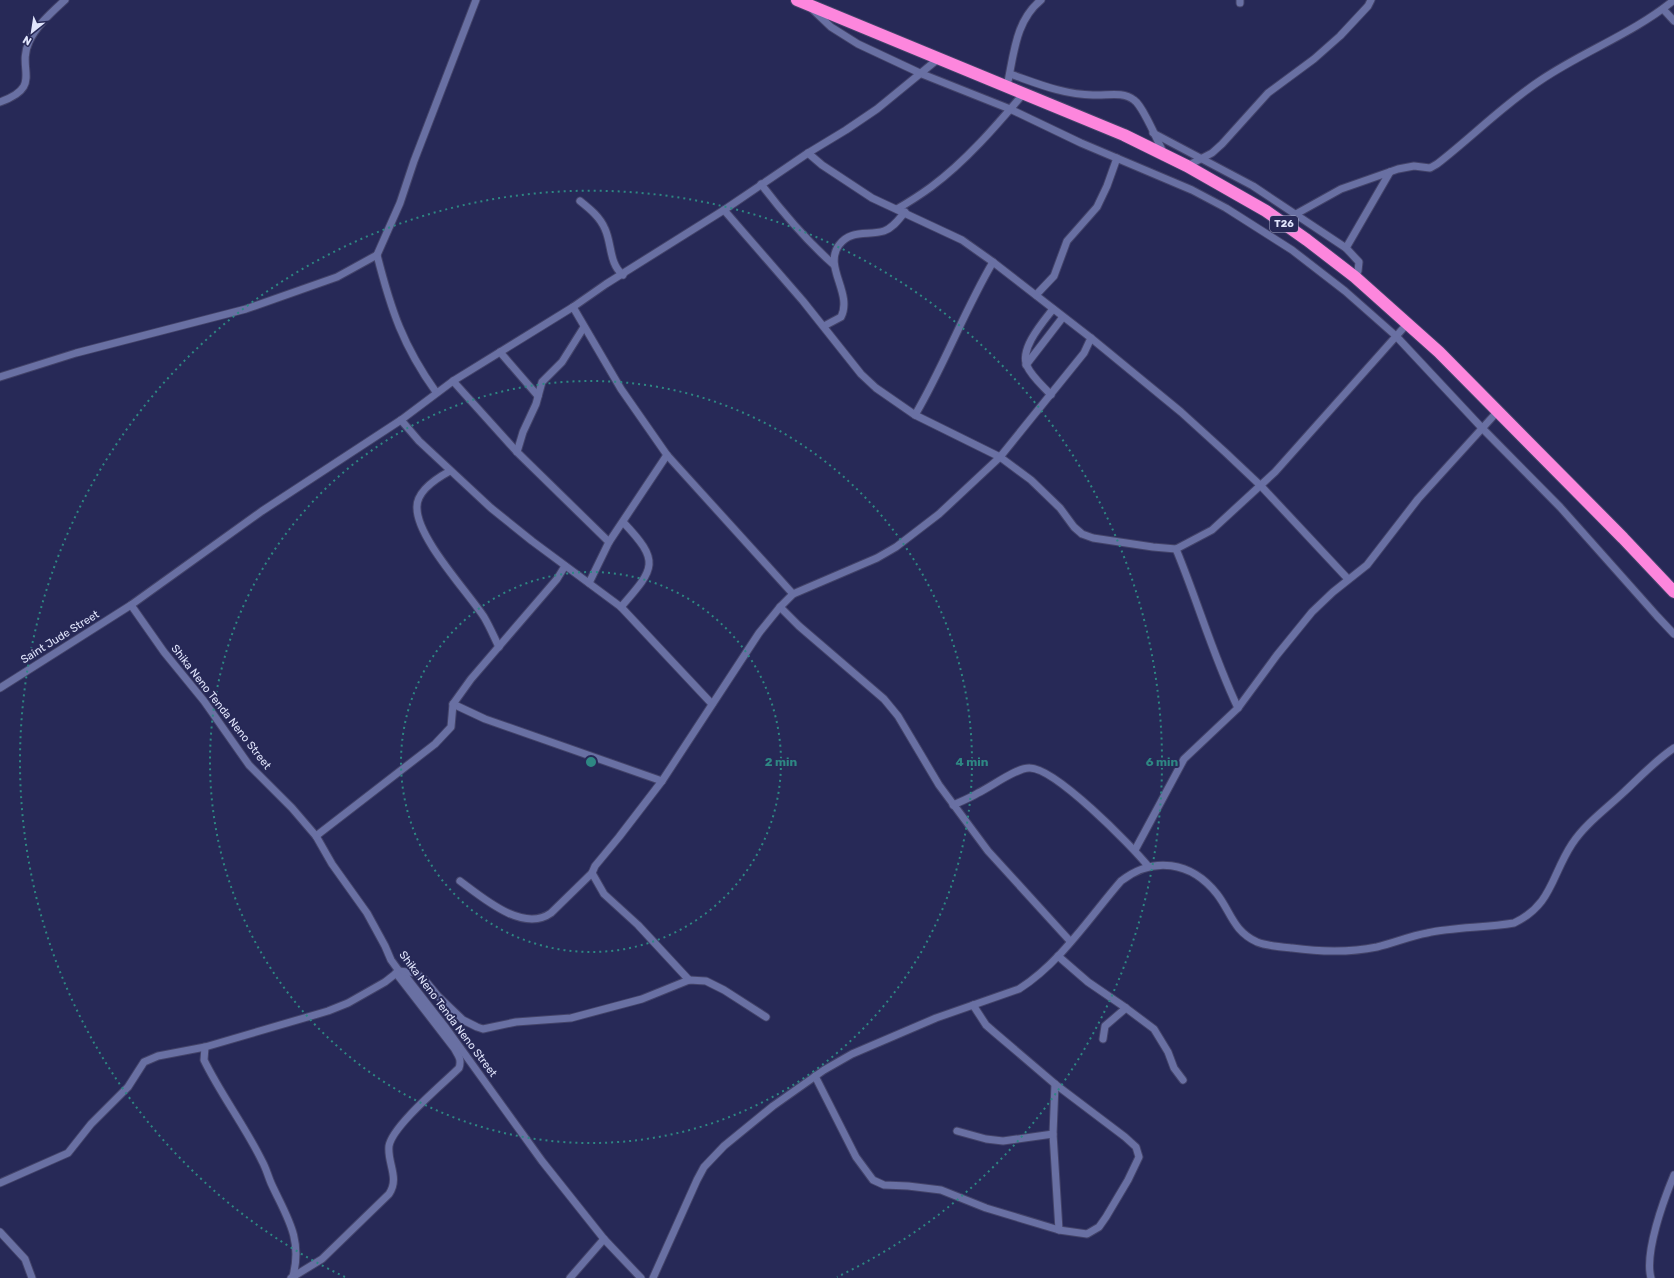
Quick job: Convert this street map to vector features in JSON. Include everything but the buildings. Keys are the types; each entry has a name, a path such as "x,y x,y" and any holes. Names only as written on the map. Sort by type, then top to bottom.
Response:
{"highway":[{"name":"T26","path":"797,0 808,6 1024,93 1164,154 1266,211 1355,277 1439,352 1623,538 1674,592"}],"street":[{"path":"0,102 12,98 22,90 26,81 26,58 28,43 41,25 65,0"},
{"path":"0,377 76,353 246,309 337,277 377,255 400,203 414,161 476,0"},
{"path":"1007,86 1018,32 1024,19 1041,0"},
{"path":"1187,166 1222,144 1268,94 1314,59 1340,36 1368,6 1371,0"},
{"path":"1296,214 1341,189 1406,166 1430,168 1488,120 1540,80 1668,3 1674,21"},
{"path":"808,6 831,27 858,44 922,74 1010,109 1117,158 1192,190 1226,208 1292,250 1345,291 1396,336 1482,428 1560,507 1656,616 1674,634"},
{"name":"Saint Jude Street","path":"0,688 131,605 262,511 401,420 436,392 573,307 606,284 623,275 877,109 922,74 938,59"},
{"path":"1010,74 1076,94 1113,94 1134,100 1141,106 1164,154"},
{"path":"897,209 931,187 954,168 1024,93"},
{"path":"1153,133 1253,186 1346,248 1359,262 1358,271 1355,277"},
{"path":"808,153 848,184 872,198 905,212 962,240 993,262 1091,338 1181,412 1261,486 1348,580"},
{"path":"1036,295 1054,276 1067,241 1097,207 1107,186 1117,158"},
{"path":"1346,248 1390,172"},
{"path":"761,184 806,238 834,265 842,286 844,309 841,317 824,326"},
{"path":"580,201 599,218 605,229 616,268 623,275"},
{"path":"724,210 876,388 915,415 1000,457 1031,480 1060,508 1074,527 1082,534 1093,538 1176,549 1212,530 1261,486 1407,324"},
{"path":"834,265 835,252 846,238 852,234 884,231 896,223 905,212"},
{"path":"377,255 389,301 402,337 421,371 436,392"},
{"path":"915,415 934,382 974,296 993,262"},
{"path":"573,307 621,388 666,455 793,594"},
{"path":"1052,395 1026,365 1026,353 1031,341 1053,309"},
{"path":"1026,365 1063,317"},
{"path":"517,452 536,404 542,382 562,362 584,327"},
{"path":"460,881 494,906 519,917 535,920 543,918 551,913 592,873 595,866 619,838 662,781 759,633 780,607 793,594 871,560 896,547 938,514 1000,457 1052,395 1084,353 1091,338"},
{"path":"500,352 538,396"},
{"path":"453,381 517,452 609,542"},
{"path":"1135,850 1184,759 1238,708 1277,655 1312,612 1367,565 1418,499 1498,412"},
{"path":"401,420 419,441 450,471 514,527 565,566 622,606 712,704"},
{"path":"589,583 609,542 666,455"},
{"path":"450,471 426,487 418,501 416,508 420,524 436,552 484,617 499,647"},
{"path":"622,606 644,581 650,567 648,555 634,533 623,522"},
{"path":"1176,549 1193,591 1212,650 1238,708"},
{"path":"316,836 435,744 451,727 454,704 471,679 557,579 565,566"},
{"name":"Shika Neno Tenda Neno Street","path":"131,605 164,652 204,701 249,765 292,808 316,836 332,864 367,913 397,972 414,986 542,1161 604,1239 641,1278"},
{"path":"780,607 798,626 884,699 898,716 954,805 988,851 1070,941"},
{"path":"454,704 485,719 662,781"},
{"path":"653,1278 696,1180 704,1167 739,1134 815,1076 852,1054 936,1018 1019,989 1044,970 1058,956 1121,881 1134,871 1148,866 1174,865 1188,870 1202,880 1217,894 1230,918 1239,930 1258,942 1286,947 1332,953 1377,947 1426,933 1514,923 1526,918 1537,908 1548,894 1557,872 1572,844 1586,828 1674,748"},
{"path":"954,805 978,794 1022,769 1031,768 1050,775 1067,788 1135,850 1148,866"},
{"path":"592,873 604,894 638,925 690,980"},
{"path":"1058,956 1088,982 1126,1008 1154,1030 1168,1052 1174,1068 1183,1080"},
{"path":"292,1277 322,1259 389,1194 394,1187 390,1155 391,1140 408,1118 459,1068 461,1063 460,1057 454,1048 397,972"},
{"path":"0,1184 68,1153 91,1124 128,1087 144,1062 158,1056 205,1046 328,1011 348,1003 397,972 416,973 424,979 438,996 464,1020 477,1028 483,1029 516,1022 571,1018 642,999 690,980 706,981 724,990 766,1017"},
{"path":"815,1076 856,1157 873,1180 884,1185 941,1190 986,1208 1059,1230 1087,1234 1099,1227 1128,1180 1139,1157 1136,1146 1055,1084 986,1025 973,1005"},
{"path":"1103,1039 1105,1026 1126,1008"},
{"path":"205,1046 204,1060 262,1161 271,1184 284,1207 296,1245 297,1261 292,1277"},
{"path":"1055,1084 1053,1134 1059,1230"},
{"path":"957,1131 986,1139 1003,1141 1053,1134"},
{"path":"1651,1278 1649,1262 1656,1229 1674,1175"},
{"path":"0,1232 25,1259 32,1278"},
{"path":"570,1278 604,1239"}]}
